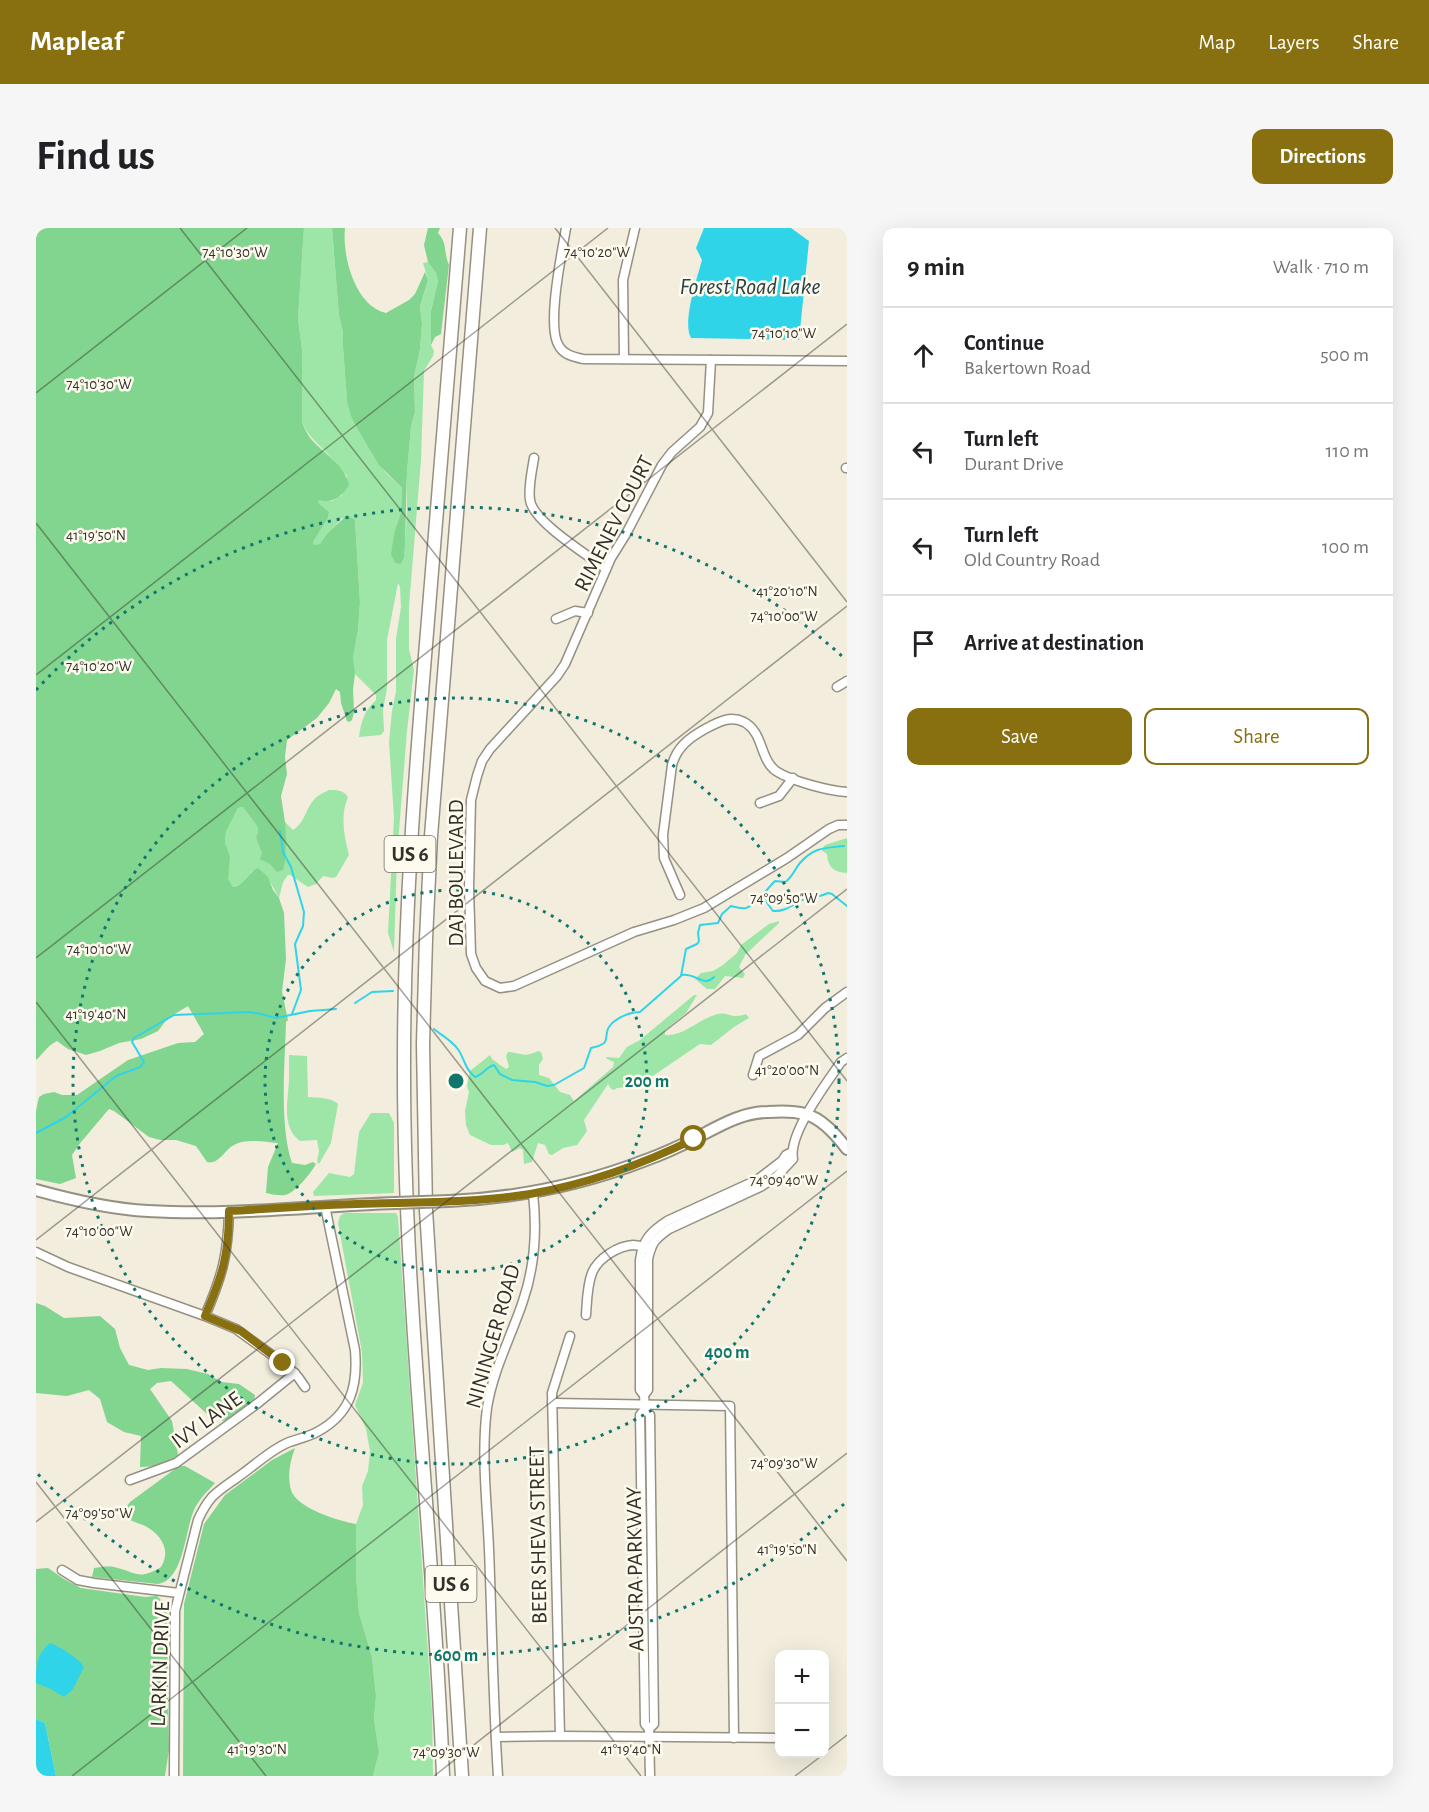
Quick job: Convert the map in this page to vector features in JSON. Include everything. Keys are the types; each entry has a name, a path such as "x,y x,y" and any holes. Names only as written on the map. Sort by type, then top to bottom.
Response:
{"highway":[{"name":"US 6","path":"443,1776 408,1233 404,1024 406,918 412,814 460,228"},
{"name":"US 6","path":"462,1776 426,1204 423,1044 431,836 480,228"}],"main road":[{"path":"36,1190 98,1205 148,1211 229,1211 482,1199 533,1193 579,1182 630,1166 681,1146 740,1116 767,1112 806,1114 828,1128 847,1149"}],"street":[{"path":"566,228 554,328 555,340 565,353 583,359 847,358"},
{"path":"624,359 623,280 635,228"},
{"name":"RIMENEV COURT","path":"556,619 575,611 588,613 611,558 662,465 706,419 711,360"},
{"path":"534,458 530,502 535,512 543,522 606,569"},
{"name":"DAJ BOULEVARD","path":"588,613 565,664 557,676 490,749 482,761 477,776 471,800 471,954 476,968 485,981 500,988 514,986 634,932 704,908 787,858 829,829 838,825 847,825"},
{"path":"837,687 847,681"},
{"path":"680,895 664,858 663,836 674,757 684,744 700,732 725,720 739,720 756,732 769,765 784,776 836,792 847,792"},
{"path":"760,803 779,796 792,778"},
{"path":"753,1075 759,1056 798,1035 825,1008 847,992"},
{"path":"586,1315 592,1272 601,1260 615,1251 634,1245 646,1248 655,1229 667,1221 757,1180 782,1161 792,1152 806,1114 841,1062 847,1058"},
{"name":"NININGER ROAD","path":"498,1776 486,1420 496,1372 530,1278 535,1235 533,1193"},
{"name":"LARKIN DRIVE","path":"174,1776 175,1611 203,1508 214,1495 275,1450 318,1432 333,1422 351,1396 357,1370 355,1350 325,1206"},
{"path":"205,1316 224,1270 229,1211"},
{"name":"AUSTRA PARKWAY","path":"646,1248 640,1260 640,1390 650,1415 654,1724 649,1734 650,1776"},
{"path":"36,1252 68,1267 241,1331 295,1373 305,1387"},
{"name":"BEER SHEVA STREET","path":"560,1736 552,1393 570,1336"},
{"name":"IVY LANE","path":"130,1480 176,1463 295,1373"},
{"path":"552,1403 730,1406 734,1738"},
{"path":"62,1570 78,1580 179,1593"},
{"path":"496,1737 649,1734 775,1738"}],"green space":[{"path":"36,228 304,228 298,318 302,350 302,421 310,437 343,471 349,485 336,498 328,501 318,500 319,504 329,512 328,518 313,542 314,545 320,544 347,515 355,520 360,603 353,658 354,712 352,720 347,721 340,692 336,689 329,703 317,718 287,740 285,757 287,774 281,796 286,840 283,870 277,872 270,864 260,859 262,853 256,837 257,826 243,807 238,808 226,832 225,843 230,857 228,879 233,887 240,884 258,868 268,877 284,913 286,959 282,992 288,1020 286,1022 284,1075 285,1131 292,1163 305,1165 313,1162 316,1164 298,1187 285,1195 266,1193 268,1167 278,1143 255,1141 239,1143 230,1147 215,1161 207,1162 196,1146 176,1140 149,1137 109,1109 72,1155 76,1178 60,1184 36,1179 36,1111 39,1097 54,1092 62,1095 77,1095 128,1060 178,1043 195,1042 204,1034 188,1006 168,1018 158,1031 141,1039 119,1043 86,1055 68,1049 57,1041 36,1060"},
{"path":"304,228 332,228 339,316 343,332 347,401 357,428 385,472 402,488 401,512 395,530 404,556 407,472 411,426 415,412 414,377 422,324 420,308 428,280 423,263 428,262 436,273 438,281 431,311 431,345 434,351 424,371 421,460 409,606 409,649 414,670 397,856 394,952 388,933 394,818 389,742 396,692 396,639 401,607 400,587 398,583 387,640 384,731 381,735 359,737 364,717 376,700 376,695 355,674 353,667 360,603 355,520 342,518 320,544 314,546 313,542 328,518 329,512 318,504 318,500 332,501 342,495 347,476 312,438 302,421 302,350 298,318"},
{"path":"332,228 345,228 348,265 359,290 366,301 375,308 386,313 415,294 425,272 428,280 420,307 422,324 414,377 415,412 411,426 405,544 401,564 395,563 391,554 401,512 402,488 379,465 351,416 347,401 343,332 339,316"},
{"path":"428,228 440,228 438,233 443,241 449,265 441,334 435,337 431,345 431,311 438,281 436,273 428,262 424,245"},
{"path":"329,790 337,790 348,797 343,819 349,855 336,877 323,876 316,884 308,887 288,875 283,882 279,898 269,880 252,871 241,884 233,887 227,879 225,843 226,832 238,808 243,807 257,826 258,833 285,862 285,822 293,830 302,821 314,800"},
{"path":"847,838 847,873 832,868 827,854 821,850 825,845"},
{"path":"779,921 745,955 739,967 745,974 743,978 725,976 715,989 707,989 695,979 701,973 713,971 723,965 737,953 741,945 769,924"},
{"path":"694,995 697,995 686,1013 665,1030 665,1035 678,1033 718,1014 737,1016 746,1014 749,1018 711,1045 700,1044 638,1086 614,1090 608,1084 584,1120 587,1131 577,1145 563,1148 552,1155 549,1154 545,1145 538,1143 532,1162 524,1164 523,1150 520,1148 512,1152 508,1143 491,1145 470,1135 466,1125 465,1111 470,1071 490,1055 506,1069 509,1067 506,1056 508,1052 526,1055 541,1052 543,1059 539,1065 539,1075 549,1078 560,1092 570,1095 574,1101 613,1067 614,1062 606,1057 619,1058 627,1047 640,1040"},
{"path":"289,1055 307,1056 308,1097 328,1099 338,1104 331,1143 319,1164 317,1162 319,1151 317,1140 300,1141 290,1129 287,1113"},
{"path":"371,1113 389,1113 394,1123 394,1193 314,1196 313,1192 329,1173 350,1177 354,1174 359,1132"},
{"path":"344,1213 396,1213 398,1217 432,1711 433,1776 373,1776 379,1752 374,1720 376,1696 372,1657 359,1613 356,1575 356,1524 363,1505 362,1486 368,1471 370,1451 366,1429 355,1405 363,1383 362,1352 338,1223 340,1216"},
{"path":"36,1303 64,1318 100,1316 115,1329 120,1348 129,1365 148,1370 187,1369 208,1374 221,1382 239,1384 255,1395 254,1403 236,1416 223,1421 207,1414 171,1381 157,1383 150,1389 172,1421 178,1455 162,1466 140,1467 141,1436 124,1432 107,1422 100,1399 89,1390 67,1396 36,1393"},
{"path":"295,1448 289,1474 291,1490 295,1497 319,1513 356,1524 359,1613 372,1657 376,1696 374,1720 379,1752 373,1776 183,1776 184,1604 204,1524 225,1495 272,1460"},
{"path":"179,1466 185,1466 215,1483 194,1510 182,1553 173,1574 158,1584 92,1577 94,1568 114,1567 138,1574 147,1574 161,1567 165,1550 161,1539 147,1527 130,1520 122,1513 130,1502"},
{"path":"48,1568 81,1588 145,1597 157,1596 164,1603 167,1613 169,1750 165,1776 56,1776 45,1723 36,1719 36,1569"}],"water":[{"name":"Forest Road Lake","path":"704,228 791,228 809,241 799,340 691,338 688,322 689,311 702,260 696,248"},
{"path":"50,1643 69,1653 84,1667 73,1689 64,1697 36,1683 38,1661"},
{"path":"36,1719 45,1723 56,1776 36,1776"}],"waterway":[{"path":"280,831 283,852 291,867 304,912 303,926 295,944 301,990 292,1014"},
{"path":"434,1029 455,1045 475,1077 494,1065 500,1074 512,1080 535,1082 547,1086 554,1085 584,1068 591,1048 605,1042 608,1029 615,1021 627,1014 640,1012 681,976 686,949 699,941 700,925 718,923 722,914 731,906 749,907 775,881 785,882 800,863 815,851 844,846"},
{"path":"757,899 765,900 773,911 778,911 804,899 828,893 847,906"},
{"path":"681,975 706,981 714,977"},
{"path":"355,1003 372,992 393,991"},
{"path":"36,1133 66,1117 116,1076 140,1067 144,1062 132,1042 134,1038 174,1015 249,1012 276,1018 310,1011 336,1009"}],"route":[{"path":"283,1363 241,1331 205,1316 224,1270 229,1211 514,1196 557,1188 615,1172 694,1139"}]}
